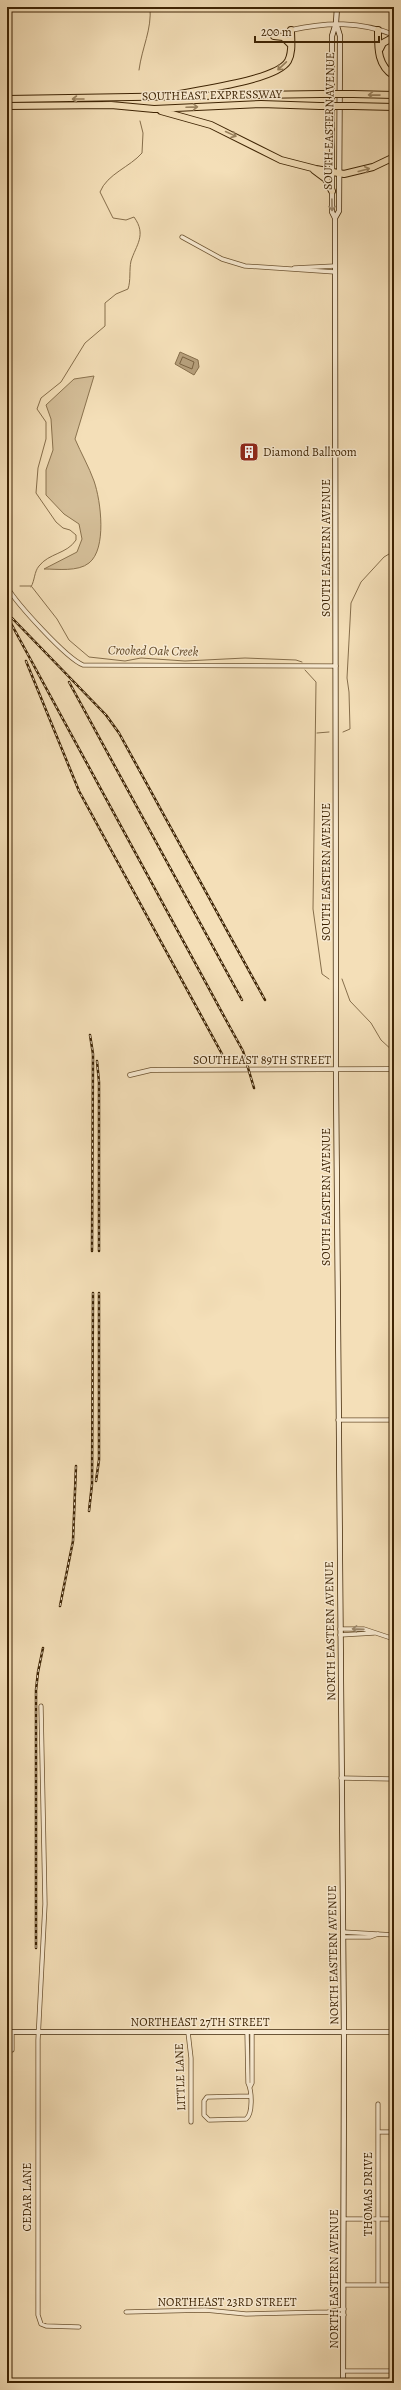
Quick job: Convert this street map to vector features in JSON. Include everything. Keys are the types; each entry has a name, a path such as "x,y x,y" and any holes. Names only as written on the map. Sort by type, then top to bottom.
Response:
{"highway":[{"path":"168,97 274,73 288,60 291,45 291,30"},
{"path":"378,30 378,52 384,67 394,76"},
{"path":"274,36 283,37 291,45"},
{"path":"378,52 383,43 394,36"},
{"name":"SOUTHEAST EXPRESSWAY","path":"7,99 320,94 394,95"},
{"name":"SOUTHEAST EXPRESSWAY","path":"7,106 111,105 154,109 261,104 394,107"},
{"path":"154,109 211,125 281,160 312,169 344,174 365,170 394,157"},
{"path":"312,169 326,179 332,191"}],"main road":[{"name":"SOUTH EASTERN AVENUE","path":"335,218 339,212 335,172 332,36 336,23 336,7"},
{"name":"SOUTH EASTERN AVENUE","path":"336,23 340,36 332,212 335,218 336,1070 339,1526"},
{"name":"NORTH EASTERN AVENUE","path":"339,1526 344,2032 343,2383"},
{"name":"NORTHEAST 27TH STREET","path":"10,2032 344,2032"}],"street":[{"path":"291,30 336,23 378,30 394,36"},
{"path":"182,237 232,263 252,267 335,272"},
{"path":"289,269 335,266"},
{"path":"7,587 22,607 57,643 75,660 83,665 336,666"},
{"name":"SOUTHEAST 89TH STREET","path":"130,1075 151,1070 394,1069"},
{"path":"338,1420 394,1420"},
{"path":"340,1629 364,1629 394,1639"},
{"path":"340,1635 375,1633"},
{"path":"39,2032 45,1904 41,1706"},
{"path":"341,1778 394,1779"},
{"path":"343,1934 394,1935"},
{"path":"10,2032 12,2050"},
{"name":"CEDAR LANE","path":"39,2032 38,2315 41,2324 46,2326 79,2327"},
{"name":"LITTLE LANE","path":"188,2032 191,2058 191,2122"},
{"path":"250,2032 248,2083 250,2087 250,2096 250,2114 246,2120 209,2120 204,2115 204,2101 207,2097 250,2096"},
{"name":"NORTHEAST 27TH STREET","path":"344,2032 394,2032"},
{"name":"THOMAS DRIVE","path":"378,2104 378,2285"},
{"path":"378,2132 394,2132"},
{"path":"344,2219 394,2219"},
{"path":"344,2285 394,2285"},
{"name":"NORTHEAST 23RD STREET","path":"126,2312 205,2310 262,2314 328,2312 344,2309"},
{"name":"NORTHEAST 23RD STREET","path":"328,2312 344,2315"},
{"path":"343,2371 394,2371"}],"shaded area":[{"path":"94,376 75,439 90,470 97,490 101,524 98,547 95,556 84,566 73,569 44,569 77,552 82,539 79,524 64,514 46,495 46,470 53,450 51,419 46,405 74,379"}],"water":[{"path":"180,352 198,360 199,367 194,375 175,364"}],"waterway":[{"name":"Crooked Oak Creek","path":"139,70 150,23 150,7"},
{"name":"Crooked Oak Creek","path":"31,587 37,568 48,558 68,548 76,540 76,535 70,530 63,528 56,522 36,493 38,468 46,439 46,422 37,409 41,398 61,382 85,343 105,326 105,303 116,294 128,289 131,261 139,240 140,229 134,217 126,220 113,218 100,192 103,186 113,175 142,153 143,133 140,121"},
{"path":"343,732 350,729 347,678 351,603 361,582 384,557 394,551"},
{"path":"20,586 31,586"},
{"name":"Crooked Oak Creek","path":"32,587 57,619 69,640 89,657 125,661 141,658 185,661 245,658 296,660 302,662"},
{"name":"Crooked Oak Creek","path":"305,670 316,682 313,909 322,974 329,979"},
{"path":"317,733 329,732"},
{"name":"Crooked Oak Creek","path":"342,979 350,1001 371,1023 381,1040 394,1052"}],"railway":[{"path":"7,616 243,1051 254,1088"},
{"path":"12,618 106,715 119,733 265,1000"},
{"path":"26,661 79,791 222,1054"},
{"path":"69,682 242,1000"},
{"path":"90,1035 93,1054 92,1251"},
{"path":"97,1061 99,1082 99,1251"},
{"path":"89,1511 92,1484 93,1293"},
{"path":"96,1481 99,1460 99,1293"},
{"path":"60,1606 73,1541 76,1466"},
{"path":"36,1948 36,1690 43,1648"}],"place":[{"name":"Diamond Ballroom","path":"249,452"}]}
